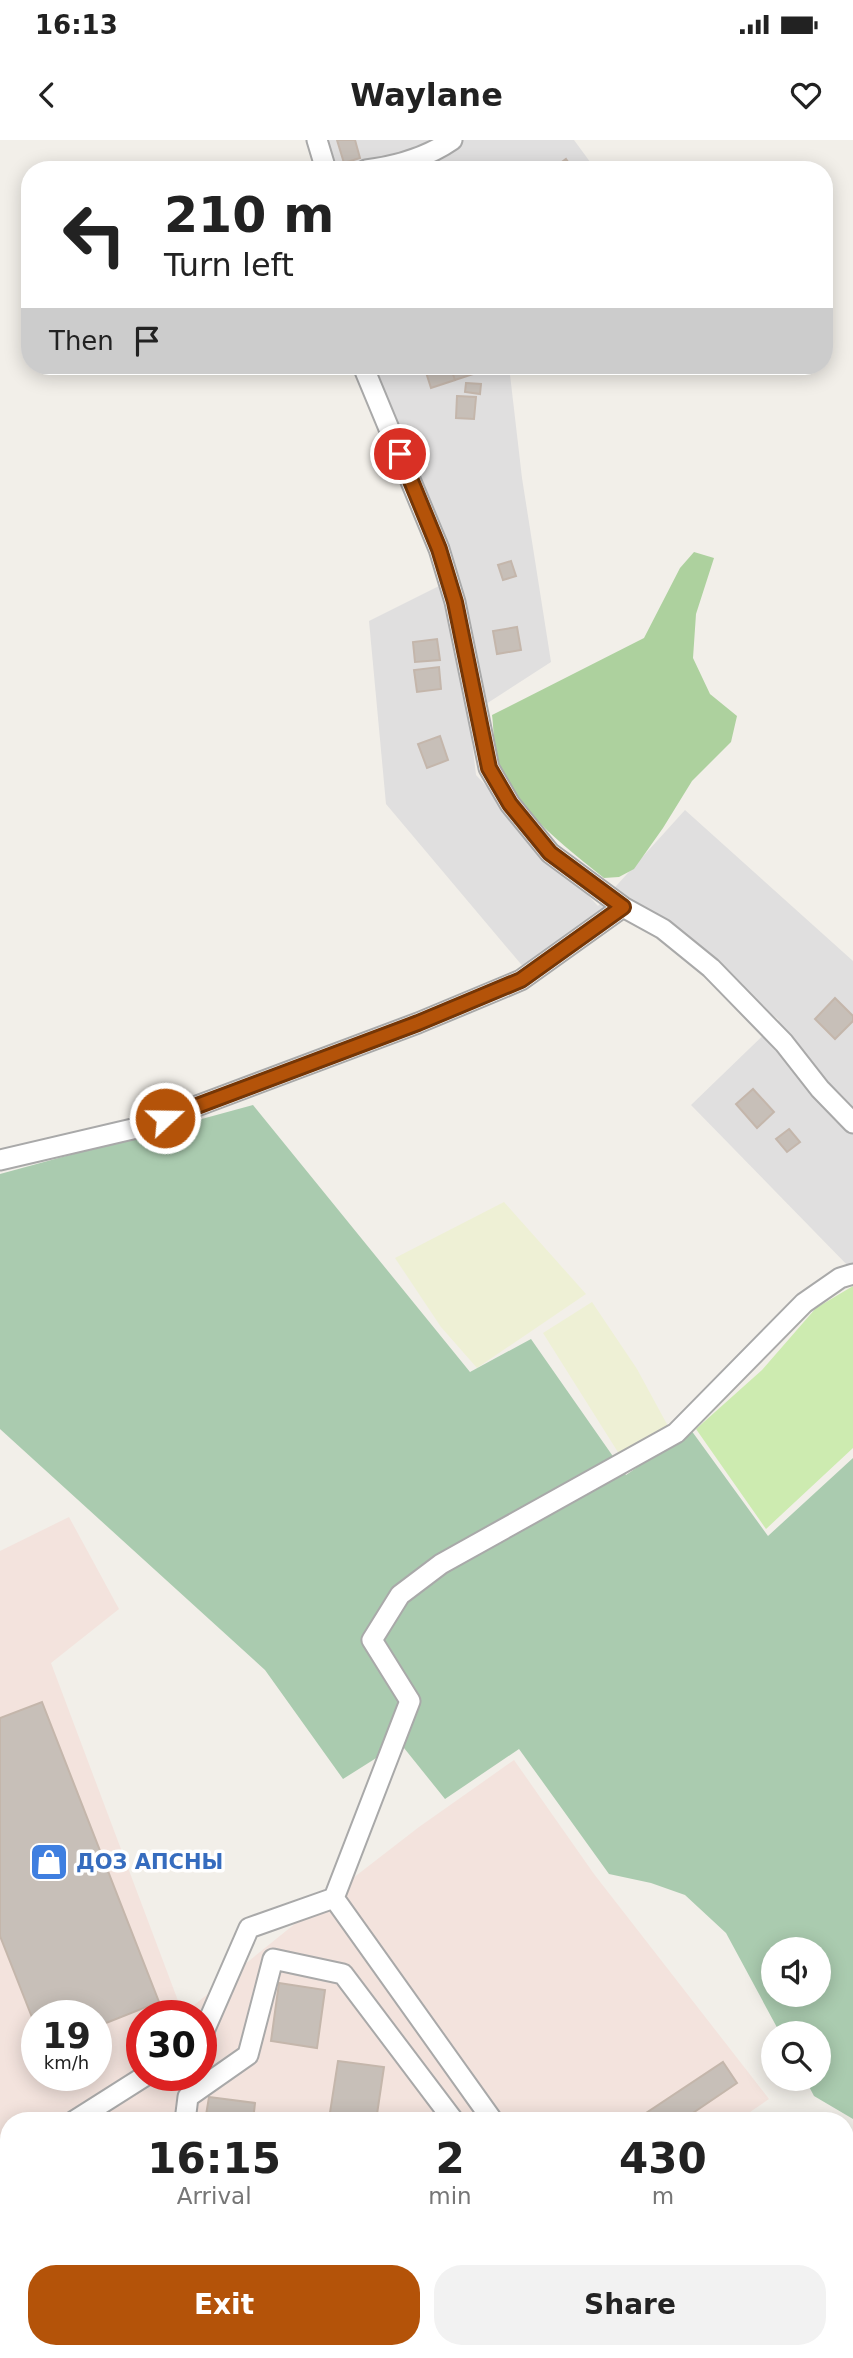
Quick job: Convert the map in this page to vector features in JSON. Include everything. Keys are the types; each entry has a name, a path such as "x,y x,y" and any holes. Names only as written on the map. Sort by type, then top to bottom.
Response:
{"street":[{"path":"317,140 323,161"},
{"path":"408,161 452,140"},
{"path":"367,375 439,549 455,602 489,768 510,804 550,853 623,907 663,929 711,968 784,1044 853,1123"},
{"path":"0,1160 141,1127 418,1023 521,980 623,907"},
{"path":"217,2001 249,1928 334,1898 410,1701 372,1640 400,1595 441,1564 676,1433 804,1303 840,1278 853,1274"},
{"path":"334,1898 487,2112"},
{"path":"186,2112 188,2096 248,2055 273,1959 344,1974 447,2112"},
{"path":"88,2112 126,2088"}],"shaded area":[{"path":"322,140 574,140 589,161 326,161"},
{"path":"379,375 510,375 522,478 551,662 469,715 476,775 598,906 685,810 853,961 853,1271 691,1105 779,1020 638,907 536,982 386,804 369,621 457,577 394,421"},
{"path":"69,1517 119,1609 51,1663 178,2000 126,2000 126,2091 217,2091 217,2000 200,2000 419,1827 514,1760 594,1874 769,2099 750,2112 0,2112 0,1551"}],"green space":[{"path":"694,552 714,558 696,614 693,658 710,694 737,716 731,742 692,781 634,869 619,877 604,878 542,825 516,794 497,758 492,715 644,638 680,568"},
{"path":"253,1105 470,1372 531,1339 626,1475 691,1430 768,1536 853,1458 853,2112 841,2112 814,2096 811,2091 831,2091 831,2021 774,2021 766,2007 831,2007 831,1937 761,1937 761,1998 726,1933 685,1895 651,1883 609,1874 519,1749 445,1799 400,1743 343,1779 265,1670 0,1429 0,1174"},
{"path":"504,1202 586,1294 477,1368 441,1327 395,1258"},
{"path":"853,1286 853,1448 766,1529 696,1429 762,1370 816,1308"},
{"path":"592,1302 637,1369 669,1428 621,1457 543,1333"}],"building":[{"path":"337,140 355,140 360,158 343,161"},
{"path":"427,375 453,375 455,380 431,388"},
{"path":"453,375 470,375 455,380"},
{"path":"466,383 481,384 480,394 465,392"},
{"path":"457,396 476,397 474,419 456,418"},
{"path":"511,561 516,576 503,580 498,565"},
{"path":"517,627 521,650 497,654 493,631"},
{"path":"437,639 440,660 415,662 413,642"},
{"path":"439,667 441,689 417,692 414,670"},
{"path":"440,736 448,760 427,768 418,744"},
{"path":"835,998 853,1016 853,1021 835,1039 815,1019"},
{"path":"753,1089 774,1112 757,1128 736,1104"},
{"path":"789,1129 800,1142 787,1152 776,1139"},
{"path":"42,1702 158,2000 126,2000 126,2015 112,2021 112,2000 25,2000 0,1936 0,1718"},
{"path":"279,1983 325,1990 317,2048 271,2041"},
{"path":"338,2061 384,2067 377,2112 330,2112"},
{"path":"723,2062 737,2083 694,2112 648,2112"},
{"path":"209,2097 255,2103 254,2112 206,2112"}],"place":[{"name":"ДОЗ АПСНЫ","path":"49,1862"}],"route":[{"path":"165,1118 418,1023 521,980 623,907 550,853 510,804 489,768 455,602 439,549 400,454"}]}
